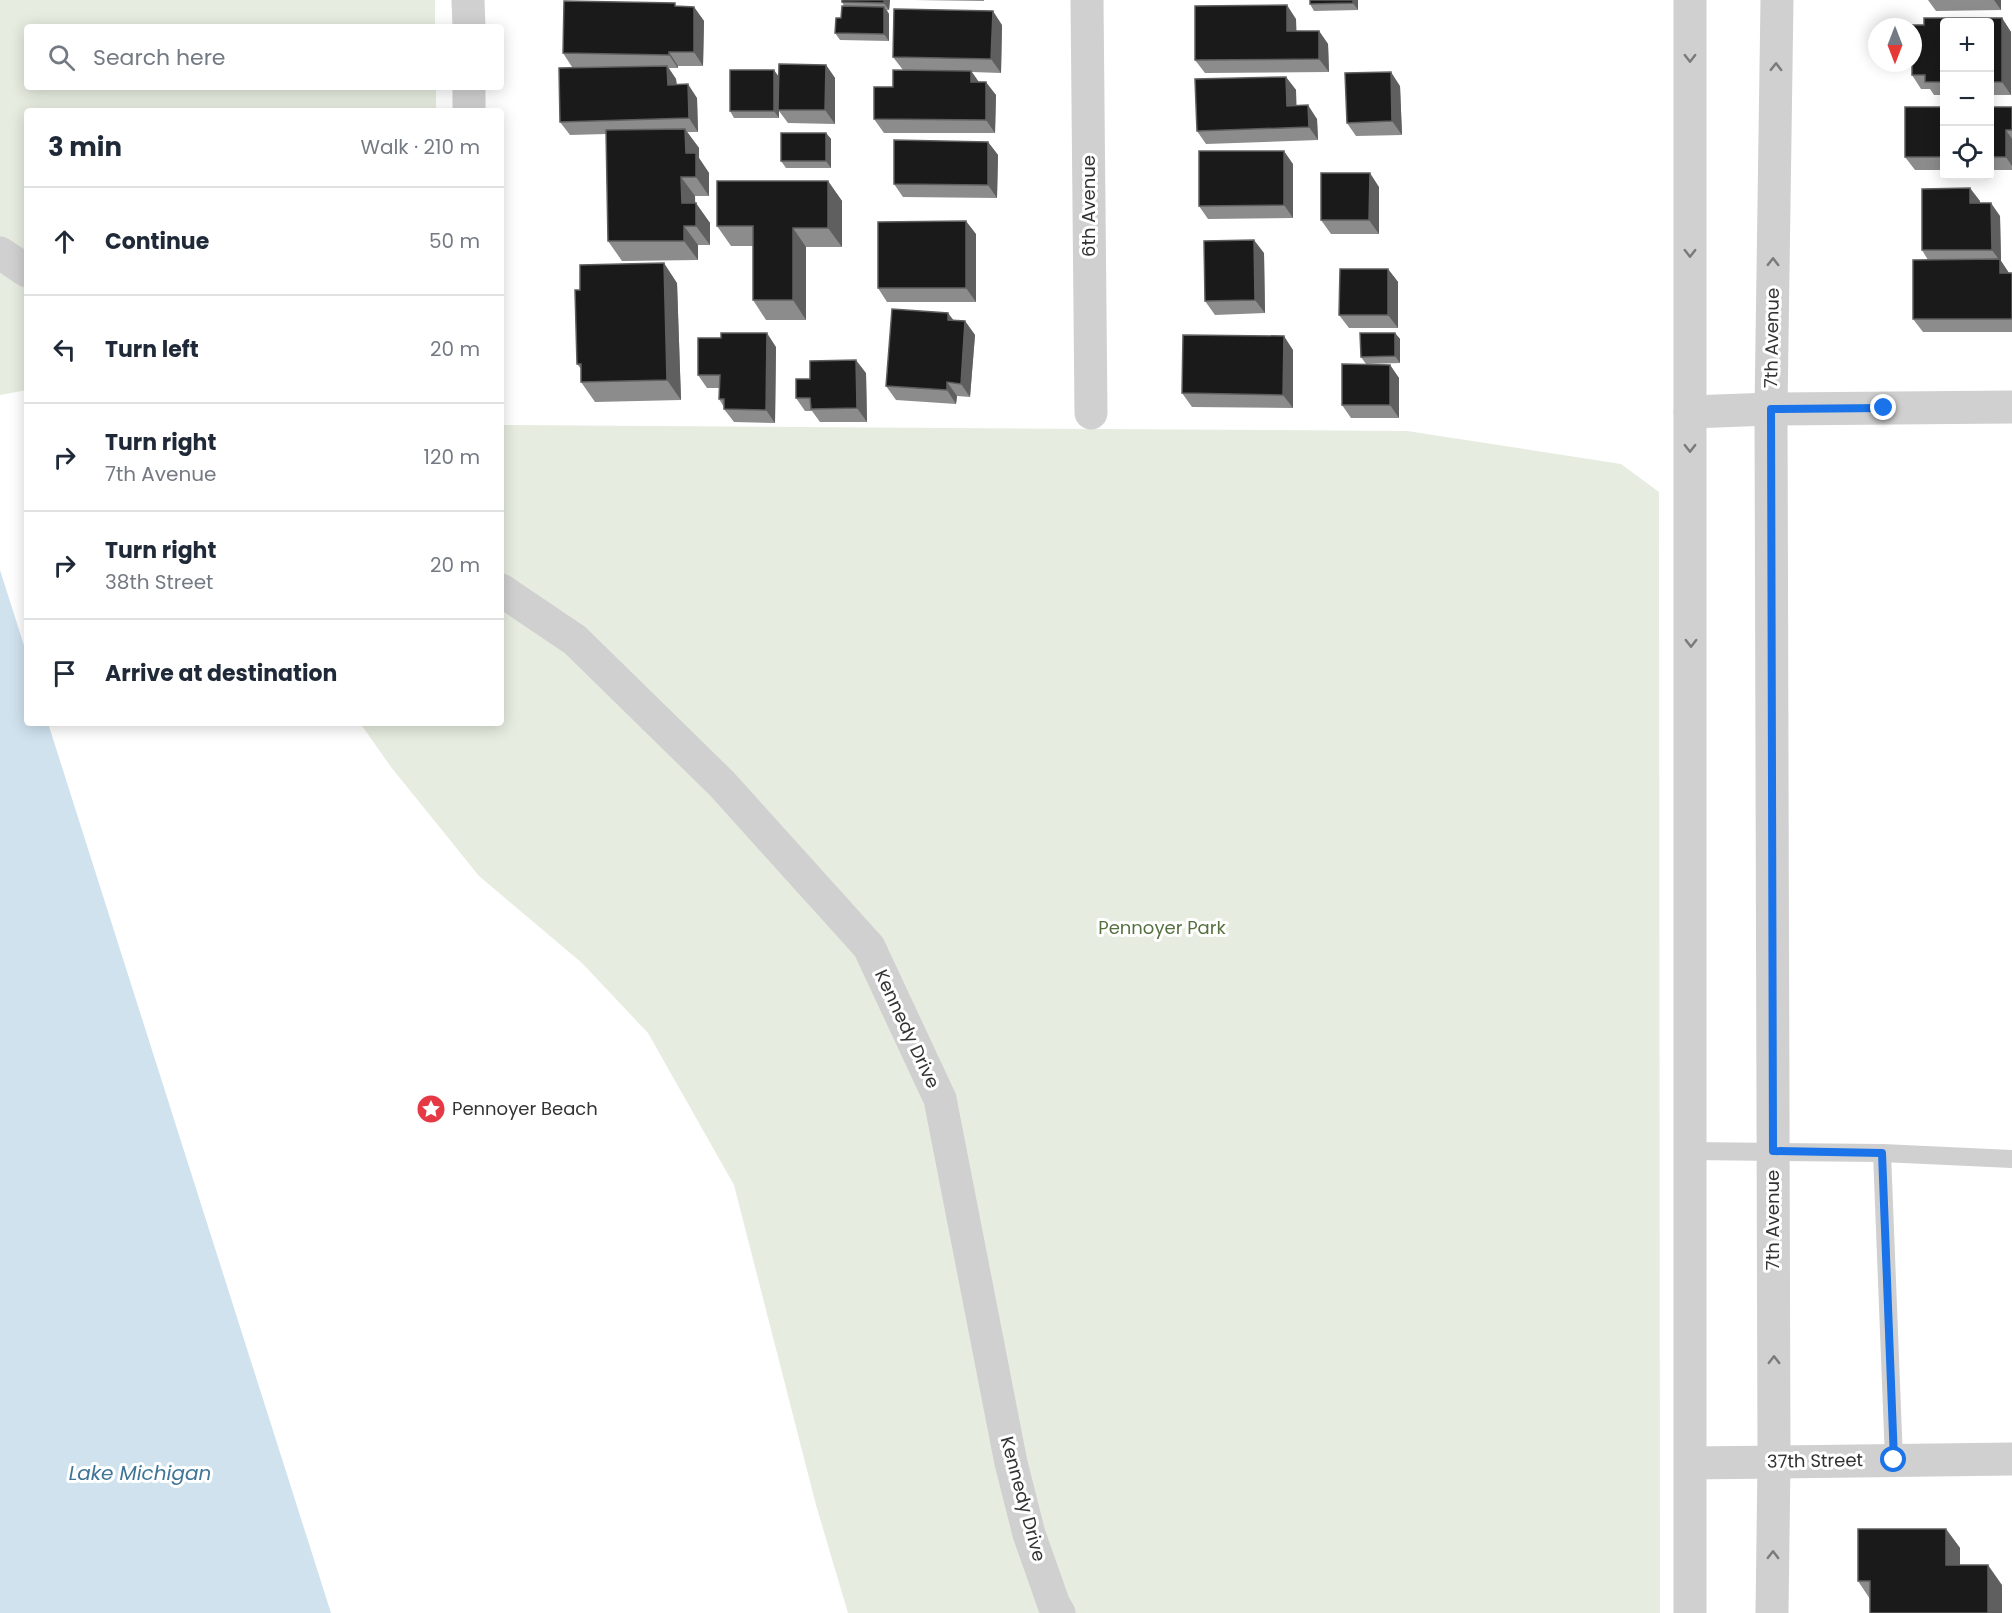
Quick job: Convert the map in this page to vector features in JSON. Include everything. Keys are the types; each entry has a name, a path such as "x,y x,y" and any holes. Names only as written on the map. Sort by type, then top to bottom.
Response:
{"street":[{"path":"468,0 469,24"},
{"name":"6th Avenue","path":"1087,0 1090,413"},
{"path":"1690,0 1690,1613"},
{"name":"7th Avenue","path":"1772,1613 1774,1462 1771,409 1777,0"},
{"path":"469,90 469,108"},
{"path":"0,253 24,269"},
{"path":"1690,412 2012,407"},
{"name":"Kennedy Drive","path":"504,592 584,648 722,784 869,947 940,1099 1011,1463 1029,1534 1054,1605 1059,1613"},
{"name":"37th Street","path":"1691,1463 2012,1459"}],"lane":[{"path":"1691,1151 1882,1153 2012,1159"},
{"path":"1882,1153 1894,1460"}],"green space":[{"path":"0,0 435,0 435,24 24,24 24,90 436,90 436,108 24,108 24,391 0,395"},
{"name":"Pennoyer Park","path":"504,425 1407,431 1621,464 1659,492 1660,1613 848,1613 816,1505 734,1185 648,1033 582,963 479,876 391,767 362,726 504,726"}],"water":[{"name":"Lake Michigan","path":"0,570 24,646 24,726 49,726 331,1613 0,1613"}],"building":[{"path":"842,0 884,0 884,3 842,2"},
{"path":"1310,0 1353,0 1353,3 1310,4"},
{"path":"564,1 675,3 675,6 694,7 694,52 669,52 669,55 563,53"},
{"path":"1287,5 1287,31 1319,31 1319,59 1195,60 1195,6"},
{"path":"842,6 884,7 884,34 835,33 836,18 841,18"},
{"path":"894,9 993,11 991,59 893,57"},
{"path":"1924,18 1940,18 1940,82 1925,82 1925,75 1912,75 1912,72 1922,72 1922,25 1924,25"},
{"path":"1994,18 2002,18 2002,82 1994,82"},
{"path":"779,64 826,65 825,110 778,110"},
{"path":"667,66 668,85 688,84 689,118 560,122 559,68"},
{"path":"730,70 774,70 774,111 730,111"},
{"path":"893,70 971,71 971,82 986,82 986,120 874,119 874,87 893,87"},
{"path":"1391,72 1392,121 1347,123 1345,73"},
{"path":"1286,77 1287,106 1308,105 1309,127 1197,131 1195,79"},
{"path":"1905,107 1940,107 1940,157 1905,157"},
{"path":"1994,107 2012,107 2012,130 2006,130 2006,157 1994,157"},
{"path":"685,129 686,153 696,153 696,177 681,177 682,203 696,203 696,226 684,226 684,241 608,241 606,130"},
{"path":"781,133 826,133 826,161 781,161"},
{"path":"894,140 988,142 988,185 894,184"},
{"path":"1199,151 1284,151 1284,205 1199,206"},
{"path":"1321,173 1370,173 1369,220 1321,220"},
{"path":"717,181 828,181 828,228 793,228 793,300 753,300 753,226 717,226"},
{"path":"1970,188 1970,203 1991,203 1992,250 1922,250 1922,189"},
{"path":"966,221 966,288 878,288 878,222"},
{"path":"1254,240 1255,300 1205,301 1204,241"},
{"path":"2000,259 2000,273 2012,273 2012,319 1913,319 1913,260"},
{"path":"664,263 667,380 581,382 581,364 577,364 575,290 580,290 580,265"},
{"path":"1340,269 1388,269 1388,315 1339,315"},
{"path":"892,309 948,313 948,320 965,321 961,384 947,382 947,390 886,386"},
{"path":"721,333 767,333 766,410 724,409 724,399 719,399 720,375 698,375 698,338 721,338"},
{"path":"1360,333 1395,333 1395,356 1361,357"},
{"path":"1183,335 1284,336 1283,395 1182,393"},
{"path":"856,360 857,408 811,409 810,398 796,398 796,379 810,379 810,361"},
{"path":"1342,364 1390,365 1390,405 1342,405"},
{"path":"1858,1529 1946,1529 1946,1565 1988,1565 1988,1613 1870,1613 1870,1581 1858,1581"}],"place":[{"name":"Pennoyer Beach","path":"431,1109"}],"route":[{"path":"1884,408 1771,409 1773,1151 1882,1153 1894,1460"}]}
